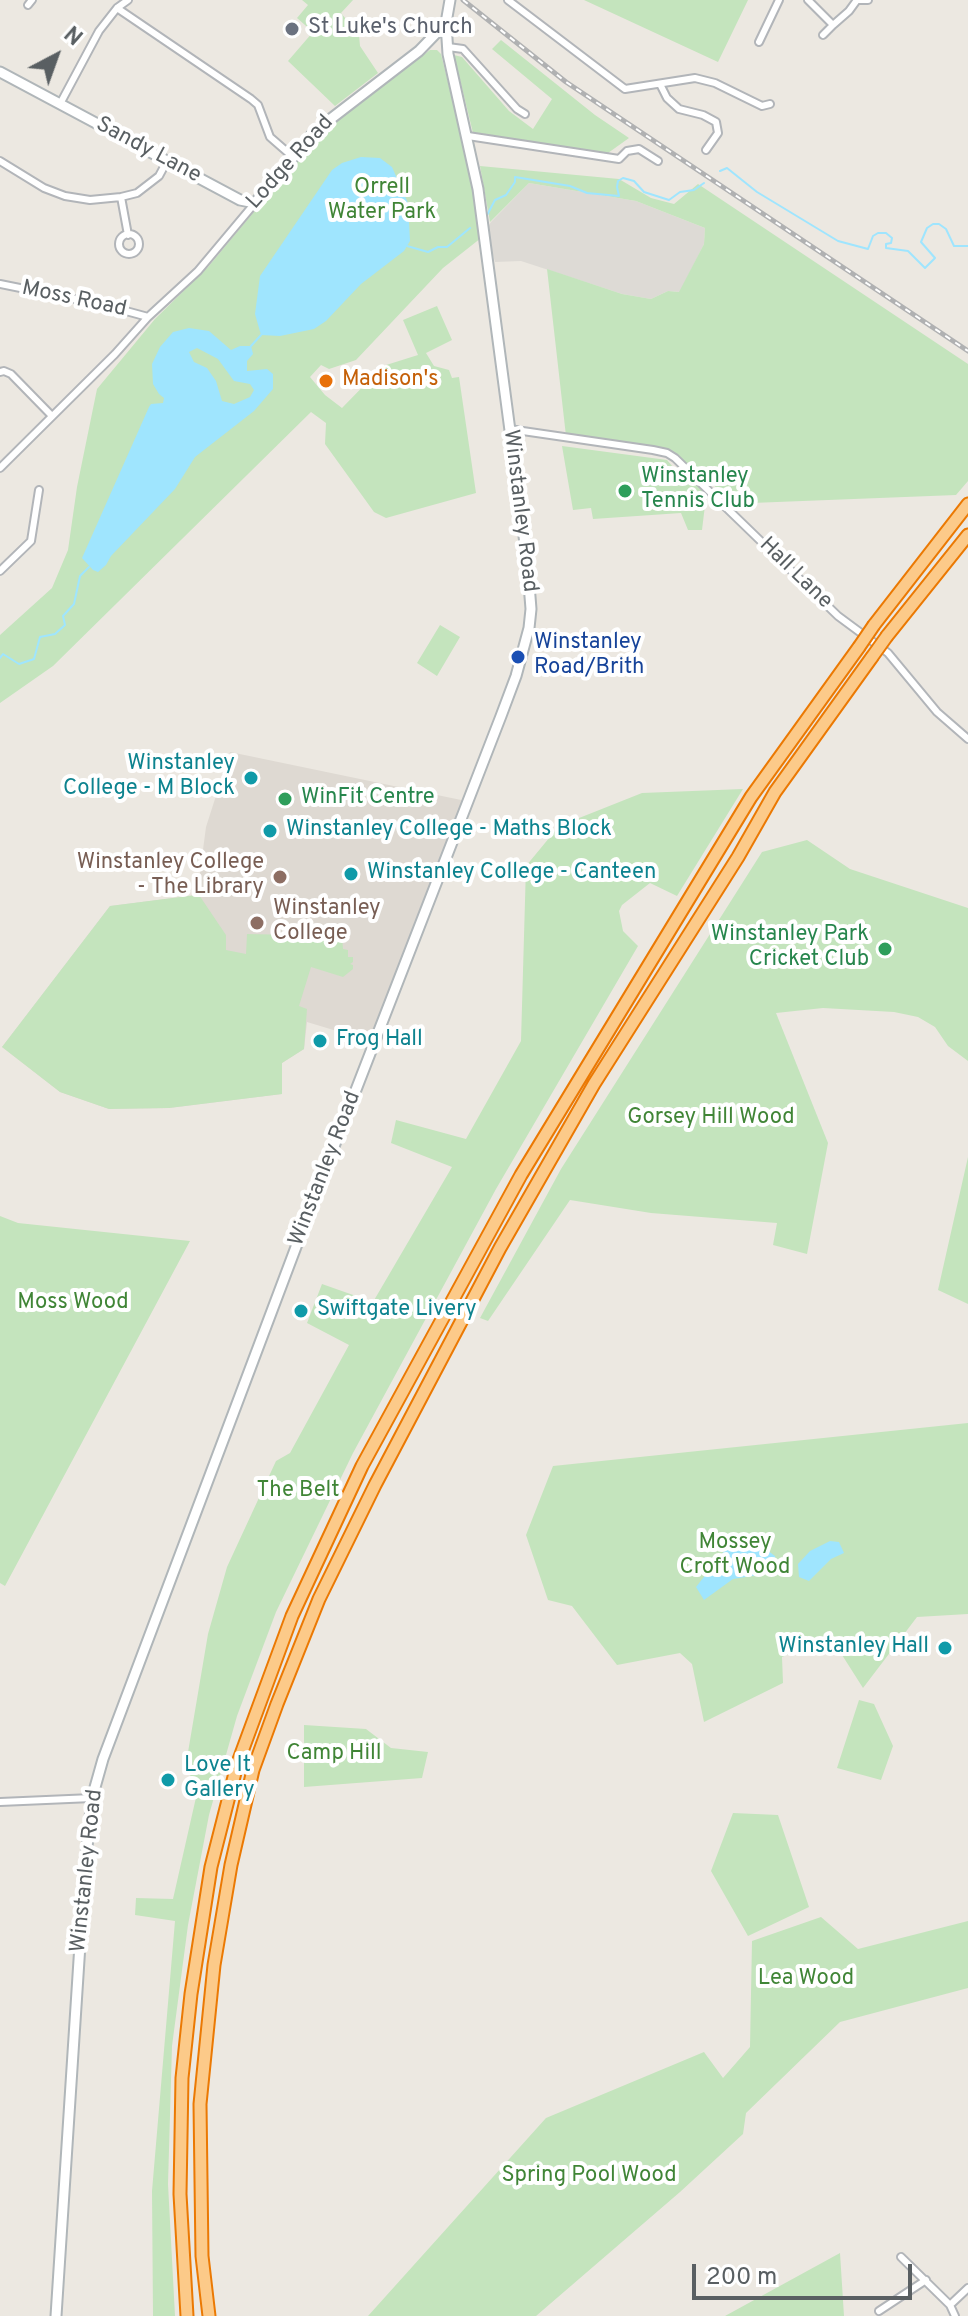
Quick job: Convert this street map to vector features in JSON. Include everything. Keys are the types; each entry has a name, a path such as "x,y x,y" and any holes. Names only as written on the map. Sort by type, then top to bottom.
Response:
{"highway":[{"path":"187,2316 180,2194 182,2078 191,1994 211,1867 237,1765 292,1616 362,1466 521,1175 751,797 874,625 968,506"},
{"path":"209,2316 202,2256 200,2104 214,1965 231,1865 253,1770 319,1599 368,1499 508,1234 594,1084 738,857 775,792 887,636 968,536"}],"street":[{"path":"60,104 91,43 117,8 128,0"},
{"path":"508,0 625,89 695,78 715,83 762,106 770,104"},
{"path":"759,42 779,0"},
{"path":"808,0 833,25"},
{"path":"823,35 858,0 868,0"},
{"name":"Winstanley Road","path":"56,2316 92,1798 130,1683 506,703 524,650 530,618 530,590 478,189 448,47 446,23 449,3"},
{"path":"117,8 251,99 258,105 270,137 293,157"},
{"name":"Lodge Road","path":"0,468 148,317 198,271 315,131 428,43 446,23"},
{"path":"428,43 463,49 511,106 525,114"},
{"name":"Sandy Lane","path":"0,72 240,200 255,203"},
{"path":"660,84 667,98 679,109 716,122 718,133 706,150"},
{"path":"468,136 619,159 627,151 639,149 658,161"},
{"path":"0,161 44,188 65,196 90,200 137,193 150,185 167,161"},
{"path":"121,197 128,235"},
{"name":"Moss Road","path":"0,284 148,317"},
{"path":"0,372 11,374 52,416"},
{"name":"Hall Lane","path":"509,429 653,450 675,458 838,616 888,653 937,712 968,739"},
{"path":"0,571 31,541 39,490"},
{"path":"0,1802 92,1798"},
{"path":"901,2257 950,2305 955,2316"},
{"path":"879,2311 926,2280"},
{"path":"950,2305 968,2288"}],"shaded area":[{"path":"529,183 636,201 705,228 704,244 680,292 668,291 651,299 622,294 521,261 495,262 486,230"},
{"name":"Winstanley College","path":"230,752 466,801 370,1041 307,1022 304,1049 282,1063 282,1094 169,1108 109,1109 60,1092 2,1047 110,906 197,895 206,827"}],"green space":[{"path":"302,0 353,0 341,13 359,35 360,46 378,73 335,106 288,61 313,32 297,18 308,5"},
{"path":"584,0 748,0 718,62"},
{"path":"501,40 595,115 629,138 608,153 473,133 454,55 462,57 509,111 533,129 552,99 492,49"},
{"name":"Orrell Water Park","path":"430,50 441,54 477,198 481,238 443,268 356,360 329,369 321,365 310,377 325,395 342,408 383,366 418,355 403,320 437,306 452,340 426,353 434,366 449,370 452,378 459,377 476,493 386,518 374,512 325,444 326,423 311,412 53,666 0,703 0,635 52,588 68,550 97,389 155,319 208,267 317,136"},
{"path":"480,166 619,179 651,198 674,204 698,184 968,364 968,481 956,495 726,504 713,483 699,478 667,450 566,436 547,269 622,294 651,299 668,291 679,292 704,244 705,228 636,201 529,183 490,222"},
{"name":"Winstanley Tennis Club","path":"562,446 667,460 679,474 683,469 701,487 706,497 702,530 688,530 681,513 593,519 591,508 573,510"},
{"path":"440,625 460,637 437,676 417,663"},
{"name":"The Belt","path":"743,789 677,896 650,883 622,905 619,911 623,931 638,946 496,1189 353,1453 276,1612 237,1716 209,1815 188,1925 172,2046 168,2184 175,2316 153,2316 152,2191 175,1921 135,1915 136,1898 173,1899 197,1793 186,1764 208,1634 227,1567 276,1461 290,1453 349,1345 307,1323 322,1284 373,1302 452,1167 391,1143 396,1120 466,1139 521,1041 526,866 559,826 642,793"},
{"name":"Gorsey Hill Wood","path":"807,840 850,869 968,908 968,1061 948,1046 935,1027 918,1017 894,1012 823,1008 776,1013 828,1143 807,1254 773,1245 777,1223 651,1213 570,1200 488,1321 480,1318 561,1169 762,852"},
{"path":"197,892 226,935 226,950 246,954 247,934 342,936 343,949 348,950 348,957 353,957 350,964 353,969 343,977 311,967 299,1006 307,1009 304,1049 282,1063 282,1094 169,1108 109,1109 60,1092 2,1047 110,906 196,895"},
{"path":"968,1157 968,1304 938,1290"},
{"name":"Moss Wood","path":"0,1216 18,1223 190,1241 5,1586 0,1583"},
{"name":"Mossey Croft Wood","path":"968,1423 968,1614 917,1617 863,1688 830,1636 782,1657 783,1683 704,1722 692,1664 680,1653 617,1665 572,1606 548,1600 526,1535 553,1466"},
{"path":"859,1700 874,1704 893,1746 881,1780 837,1768"},
{"name":"Camp Hill","path":"304,1725 366,1729 391,1748 428,1752 422,1778 304,1787"},
{"path":"733,1813 778,1815 809,1907 748,1936 711,1871"},
{"name":"Spring Pool Wood","path":"821,1917 858,1949 968,1921 968,1988 840,2022 746,2113 743,2134 536,2316 368,2316 546,2118 704,2052 723,2078 750,2047 752,1941"},
{"path":"840,2253 844,2316 725,2316"}],"water":[{"path":"361,157 380,158 392,167 408,203 410,241 404,251 361,284 326,321 314,329 280,336 261,335 255,314 260,276 332,170"},
{"path":"189,328 209,331 231,350 251,346 253,354 247,361 247,371 267,369 273,374 273,389 254,411 195,457 175,489 98,572 82,558 149,407 163,403 164,398 153,384 152,364 160,347 173,332","holes":["197,348 218,359 234,381 250,384 254,390 250,397 234,404 222,401 216,381 207,368 194,362 189,352"]},
{"path":"742,1541 759,1544 775,1556 777,1572 733,1579 704,1600 696,1587 725,1550"},
{"path":"830,1541 839,1542 844,1553 831,1559 809,1581 799,1577 798,1564 810,1551"}],"waterway":[{"path":"720,171 727,168 757,192 838,241 868,249 873,236 886,233 892,238 886,248 908,251 925,268 935,258 921,242 927,228 933,224 946,229 954,246 968,246"},
{"path":"486,217 495,200 506,195 515,177 570,186 587,193 619,196 618,181 623,178 634,181 644,192 669,200 704,183"},
{"path":"407,246 428,252 447,247 470,228"},
{"path":"251,346 261,335"},
{"path":"0,658 3,654 19,664 34,659 40,637 55,634 65,625 63,616 74,604 80,576 89,567"}],"railway":[{"path":"463,0 566,82 968,351"}],"place":[{"name":"St Luke's Church","path":"292,29"},
{"name":"Madison's","path":"326,381"},
{"name":"Winstanley Tennis Club","path":"625,491"},
{"name":"Winstanley Road/Brith","path":"518,657"},
{"name":"Winstanley College - M Block","path":"251,778"},
{"name":"WinFit Centre","path":"285,799"},
{"name":"Winstanley College - Maths Block","path":"270,831"},
{"name":"Winstanley College - Canteen","path":"351,874"},
{"name":"Winstanley College - The Library","path":"280,877"},
{"name":"Winstanley College","path":"257,923"},
{"name":"Winstanley Park Cricket Club","path":"885,949"},
{"name":"Frog Hall","path":"320,1041"},
{"name":"Swiftgate Livery","path":"301,1311"},
{"name":"Winstanley Hall","path":"945,1648"},
{"name":"Love It Gallery","path":"168,1780"}],"park label":[{"name":"Lea Wood","path":"806,1980"}]}
